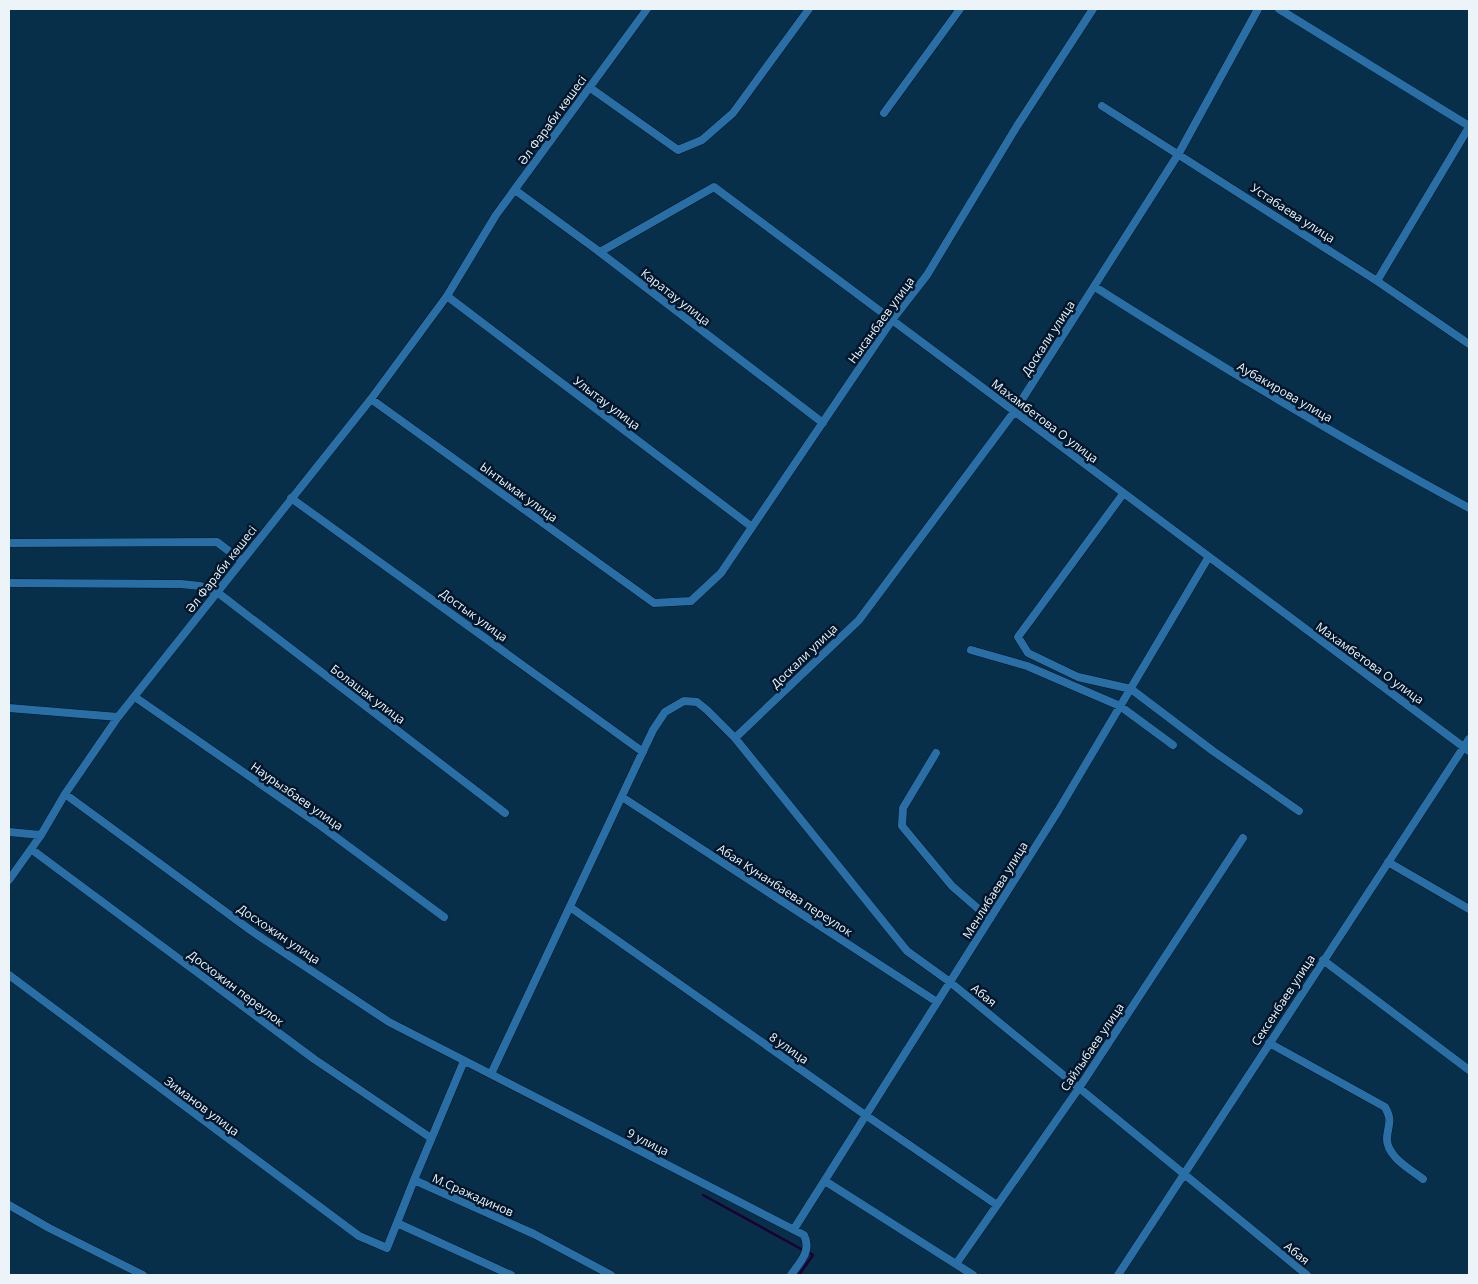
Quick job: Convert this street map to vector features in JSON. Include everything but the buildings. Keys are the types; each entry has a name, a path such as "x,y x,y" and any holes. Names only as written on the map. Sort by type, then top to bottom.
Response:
{"street":[{"name":"Әл Фараби көшесі","path":"9,880 31,850 65,794 118,717 370,399 447,296 514,190 647,9"},
{"path":"589,87 678,150 702,140 733,114 809,9"},
{"path":"884,113 960,9"},
{"name":"Нысанбаев улица","path":"654,603 691,601 721,573 892,320 927,275 1018,126 1093,9"},
{"name":"Доскали улица","path":"735,738 859,620 1014,412 1179,153 1258,9"},
{"path":"1279,9 1469,127 1377,281"},
{"name":"Устабаева улица","path":"1102,106 1179,153 1377,281 1469,344"},
{"name":"Махамбетова О улица","path":"600,252 714,187 1208,558 1467,749"},
{"name":"Каратау улица","path":"514,190 600,252 823,423"},
{"name":"Аубакирова улица","path":"1095,287 1246,382 1364,451 1469,508"},
{"name":"Улытау улица","path":"447,296 752,527"},
{"name":"Ынтымак улица","path":"370,399 654,603"},
{"path":"1123,494 1018,637 1028,653 1078,677 1130,689 1213,751 1299,811"},
{"name":"Достык улица","path":"292,498 643,752"},
{"path":"9,543 217,542 242,561"},
{"name":"Менлибаева улица","path":"794,1229 1058,811 1208,558"},
{"path":"9,582 181,584 200,586 217,592"},
{"name":"Болашак улица","path":"217,592 505,814"},
{"path":"970,650 1027,666 1120,706 1173,745"},
{"name":"Наурызбаев улица","path":"135,697 321,826 444,917"},
{"name":"Абая","path":"643,752 665,712 684,700 697,702 735,738 907,951 950,982 1182,1175 1307,1275"},
{"path":"9,708 118,717"},
{"name":"Сексенбаев улица","path":"1118,1275 1388,862 1467,749 1469,739"},
{"path":"491,1074 643,752"},
{"path":"936,752 903,808 902,826 952,886 990,919"},
{"name":"Досхожин улица","path":"65,794 253,932 389,1022 491,1074"},
{"name":"Абая Кунанбаева переулок","path":"622,797 937,1002"},
{"path":"9,832 41,835"},
{"name":"Сайлыбаев улица","path":"956,1264 1079,1088 1243,838"},
{"name":"Досхожин переулок","path":"31,850 314,1059 432,1138"},
{"path":"1388,862 1469,909"},
{"name":"8 улица","path":"570,907 997,1205"},
{"path":"1323,960 1469,1070"},
{"name":"Зиманов улица","path":"9,975 359,1236 387,1248 396,1223"},
{"path":"1269,1042 1385,1107 1391,1118 1387,1140 1392,1155 1423,1179"},
{"name":"М.Сражадинов","path":"464,1061 414,1180 534,1234 611,1275"},
{"name":"9 улица","path":"491,1074 794,1229"},
{"path":"414,1180 396,1223 511,1275"},
{"path":"825,1181 973,1275"},
{"path":"9,1205 49,1228 142,1275"},
{"path":"792,1275 806,1254 808,1247 804,1235 794,1229"}],"waterway":[{"path":"703,1195 803,1250"},
{"path":"799,1275 813,1255 808,1252"}]}
